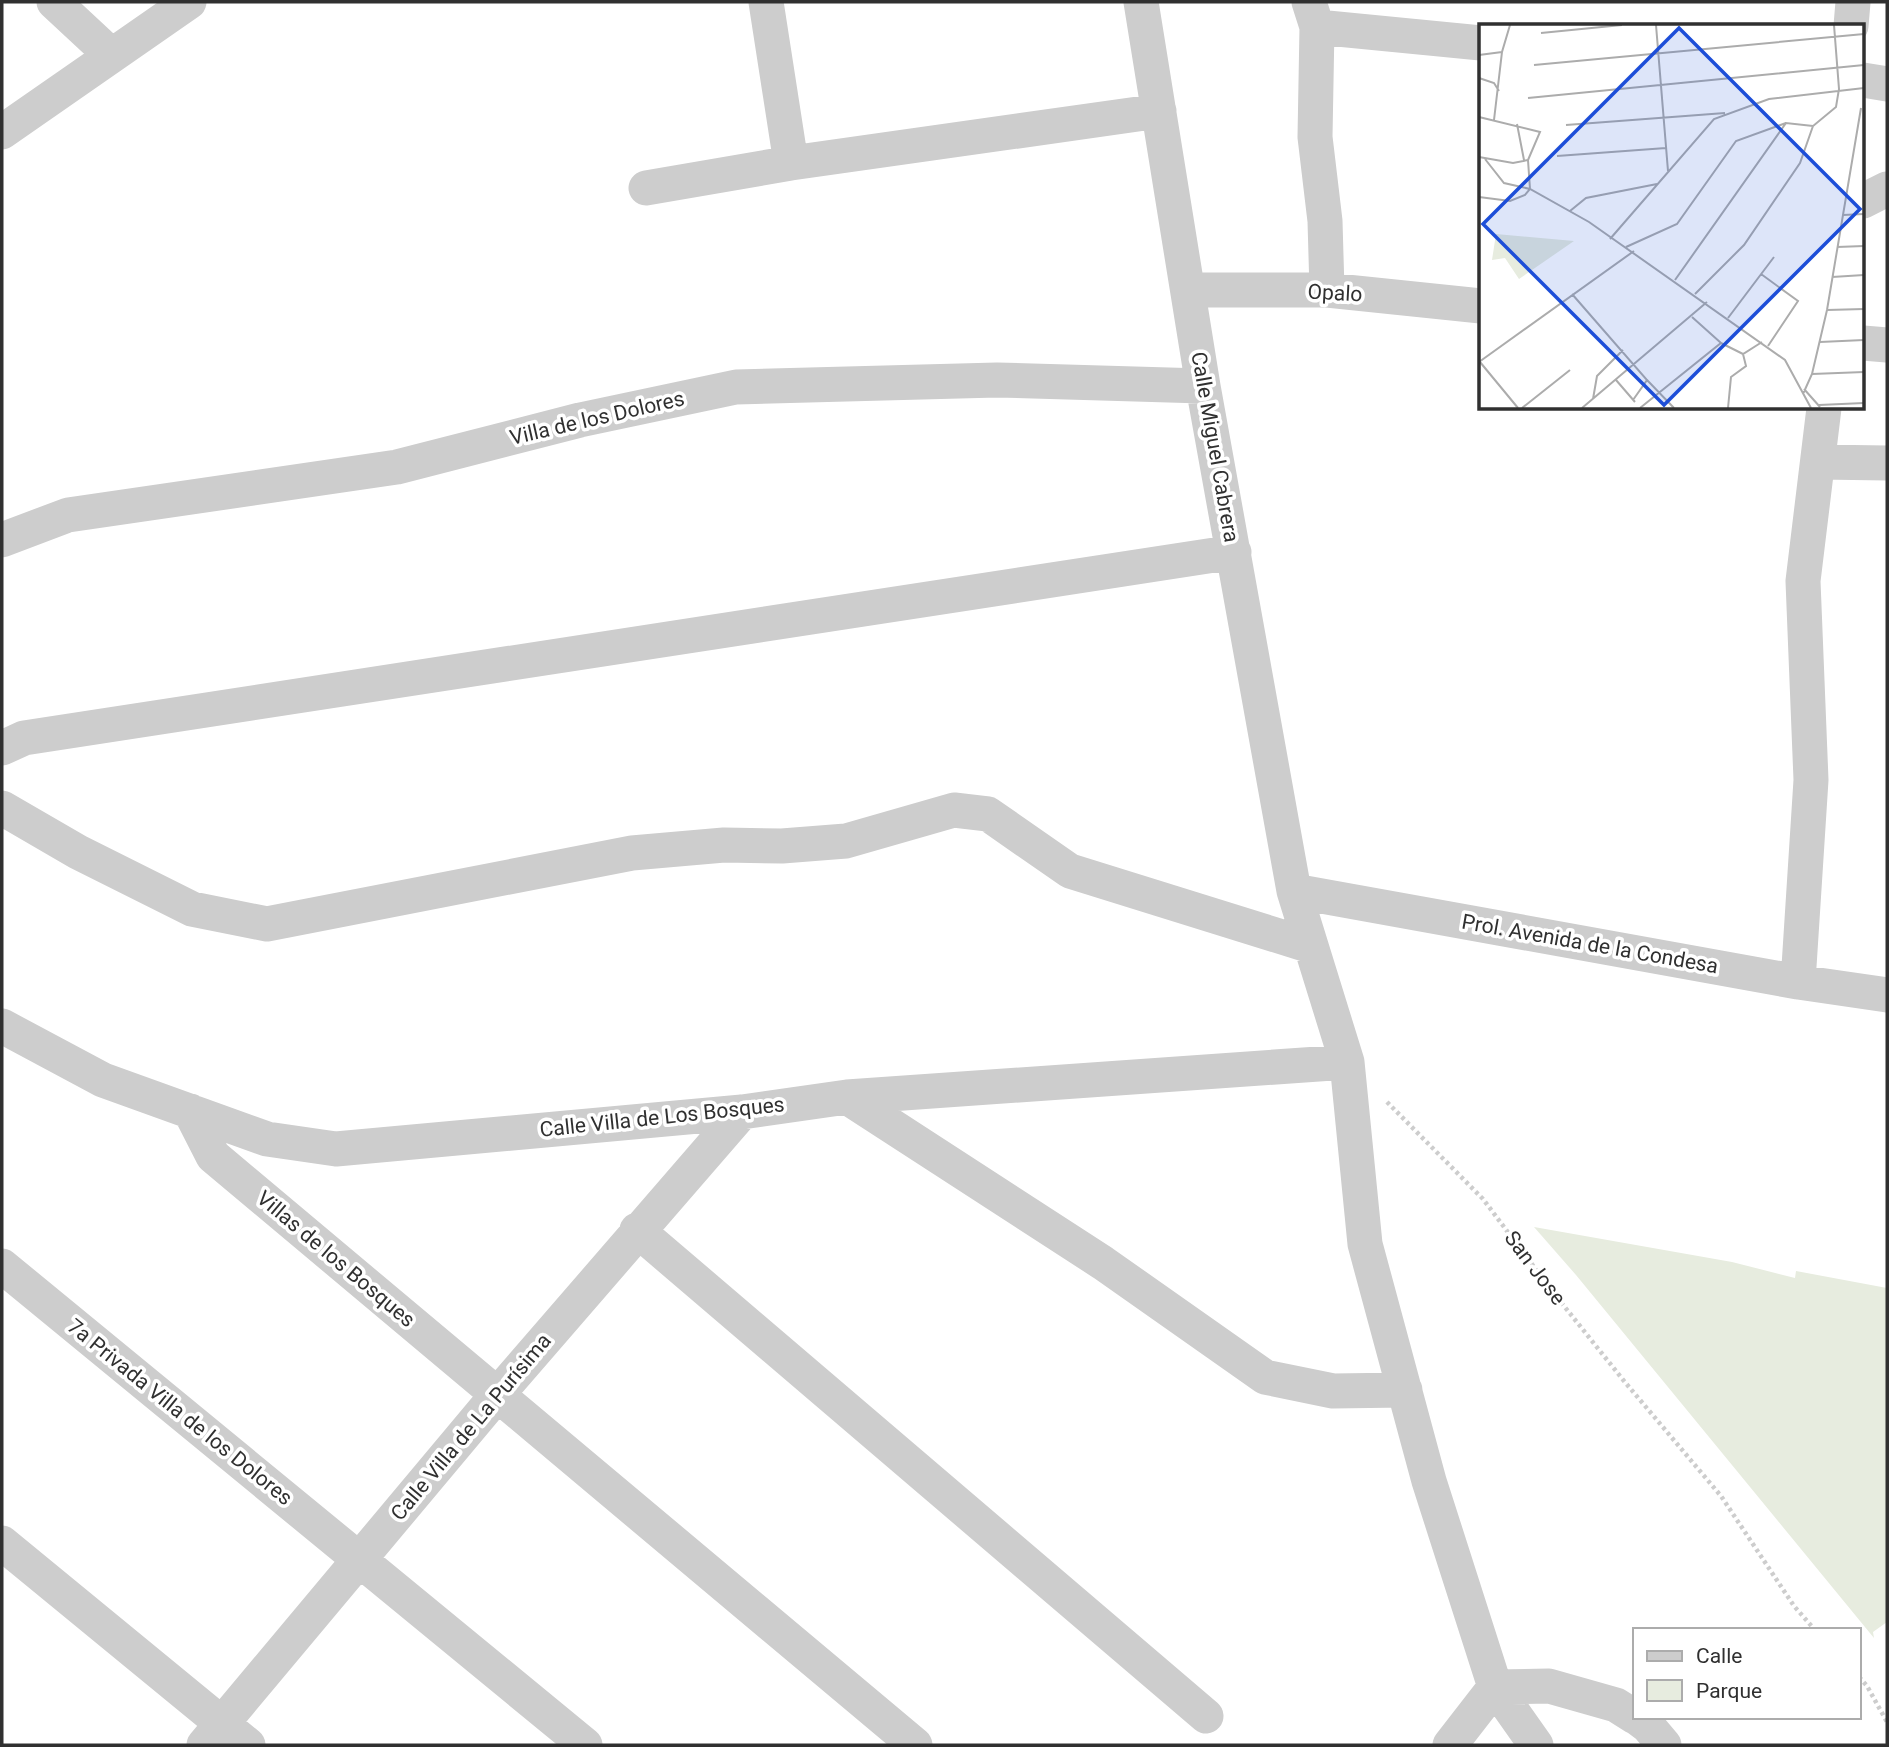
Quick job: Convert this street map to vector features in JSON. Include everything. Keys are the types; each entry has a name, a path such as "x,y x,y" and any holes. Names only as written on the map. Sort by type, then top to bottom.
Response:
{"street":[{"path":"54,2 111,55"},
{"path":"2,132 188,2"},
{"path":"766,2 791,163"},
{"name":"Calle Miguel Cabrera","path":"1141,2 1203,386 1294,891"},
{"path":"1851,24 1853,2"},
{"path":"1326,290 1325,221 1315,137 1313,14 1479,43"},
{"path":"1864,80 1887,84"},
{"path":"646,188 791,163 1159,111"},
{"path":"1864,200 1887,189"},
{"name":"Opalo","path":"1188,290 1326,290 1479,306"},
{"path":"1864,343 1887,345"},
{"name":"Villa de los Dolores","path":"2,540 68,515 397,467 580,420 736,387 997,380 1203,386"},
{"path":"1798,982 1811,780 1803,580 1824,410"},
{"path":"1819,462 1887,463"},
{"path":"2,748 24,738 1234,552"},
{"path":"2,808 78,852 192,909 267,925 632,852 724,845 782,846 846,841 954,810 988,814 1070,871 1311,946"},
{"path":"1294,891 1347,1062 1365,1244 1429,1481 1495,1687 1535,1745"},
{"name":"Prol. Avenida de la Condesa","path":"1294,891 1887,996"},
{"name":"Calle Villa de Los Bosques","path":"2,1026 103,1080 267,1139 336,1149 742,1112 847,1097 1347,1062"},
{"path":"847,1097 1103,1263 1265,1377 1333,1391 1405,1391"},
{"name":"Villas de los Bosques","path":"190,1111 213,1156 915,1745"},
{"name":"Calle Villa de La Purísima","path":"213,1734 637,1230 742,1112"},
{"path":"637,1230 1206,1716"},
{"name":"7a Privada Villa de los Dolores","path":"2,1266 585,1745"},
{"path":"2,1543 213,1734 248,1745"},
{"path":"1495,1687 1549,1686 1616,1705 1633,1717"},
{"path":"1450,1745 1495,1687"}],"path":[{"name":"San Jose","path":"1385,1101 1483,1199 1624,1381 1721,1496 1794,1606 1813,1628"},
{"path":"1861,1680 1887,1722"}],"green space":[{"path":"1534,1227 1732,1262 1795,1278 1796,1271 1887,1288 1887,1622 1873,1632 1874,1638 1576,1275"}]}
